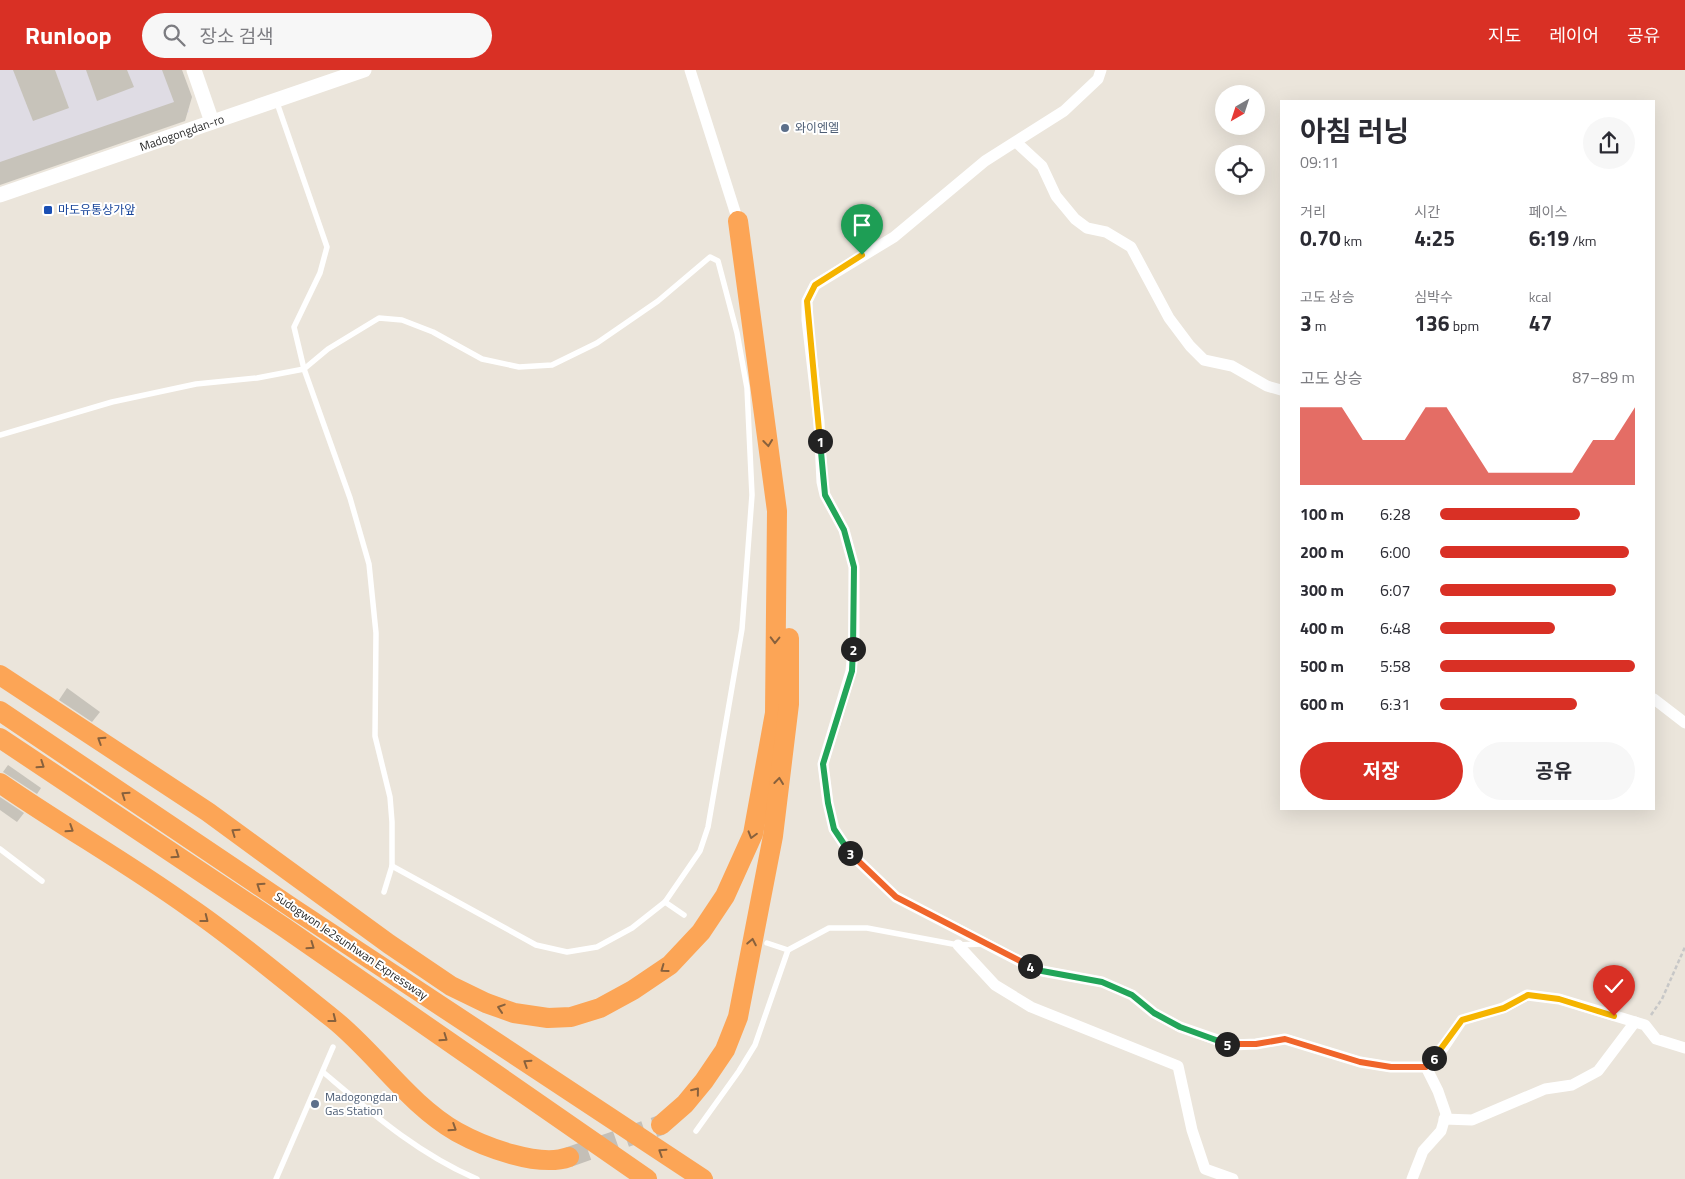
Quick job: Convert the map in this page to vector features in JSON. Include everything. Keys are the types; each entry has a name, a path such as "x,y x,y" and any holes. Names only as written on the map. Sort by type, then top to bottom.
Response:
{"highway":[{"path":"0,674 184,796 389,944 451,986 486,1004 514,1013 548,1018 571,1017 600,1008 633,990 670,965 701,932 725,896 753,834 775,713 777,511 738,221"},
{"path":"661,1125 685,1104 704,1081 725,1050 738,1017 773,836 789,704 790,504 767,325 738,221"},
{"name":"Sudogwon Je2sunhwan Expressway","path":"0,711 294,909 703,1179"},
{"name":"Sudogwon Je2sunhwan Expressway","path":"0,738 285,928 647,1179"},
{"path":"0,783 190,907 348,1032 423,1108 456,1131 497,1149 528,1158 560,1161 569,1157"}],"main road":[{"path":"194,70 212,122"},
{"name":"Madogongdan-ro","path":"0,195 364,70"}],"street":[{"path":"690,70 738,221"},
{"path":"1101,70 1098,79 1064,111 985,161 894,237 815,285 807,301 820,422 822,482 825,495 844,530 854,567 852,671 823,764 828,803 834,829 850,853 896,897 923,912 990,944 1027,965 1042,971 1102,982 1132,995 1154,1013 1180,1027 1232,1045 1256,1044 1285,1039 1360,1062 1391,1067 1426,1067 1444,1047 1462,1020 1504,1008 1528,995 1559,999 1640,1024 1656,1039 1685,1048"},
{"path":"1016,142 1042,166 1056,196 1075,219 1087,228 1106,232 1131,247 1169,318 1190,346 1204,360 1232,366 1267,386 1280,390"},
{"path":"1655,700 1685,723"},
{"path":"958,945 995,985 1031,1007 1178,1066 1192,1130 1205,1169 1233,1179"},
{"path":"1444,1119 1472,1120 1545,1089 1572,1085 1598,1071 1640,1024"},
{"path":"1412,1179 1423,1151 1441,1131 1446,1114 1438,1091 1426,1067"}],"lane":[{"path":"276,100 327,247 320,273 294,327 304,368 344,480 369,564 376,633 374,736 390,797 392,866 384,892"},
{"path":"0,435 112,402 186,386 257,378 304,368 328,349 379,318 402,320 433,332 482,359 519,367 552,365 597,343 612,333 658,301 710,257 718,261 737,333 747,388 752,495 742,629 708,827 700,851 665,902 632,928 597,947 568,952 536,945 392,866"},
{"path":"0,849 42,881"},
{"path":"665,902 684,916"},
{"path":"696,1131 739,1072 755,1044 788,950 828,928 867,928 958,945 990,944"},
{"path":"767,943 788,950"},
{"path":"276,1179 334,1047"},
{"path":"324,1072 413,1146 452,1168 477,1179"}],"path":[{"path":"1640,1024 1662,999 1685,947"}],"shaded area":[{"path":"0,70 175,70 189,112 0,177"}],"building":[{"path":"13,70 55,70 69,108 33,121"},
{"path":"86,70 127,70 134,87 97,101"},
{"path":"162,70 182,70 192,97 185,121 0,185 0,162 174,102"},
{"path":"67,688 100,712 92,722 59,700"},
{"path":"8,765 41,788 37,794 3,772"},
{"path":"0,797 24,813 17,822 0,810"}],"tunnel":[{"path":"569,1157 661,1125"}],"place":[{"name":"와이엔엘","path":"785,128"},
{"name":"마도유통상가앞","path":"48,210"},
{"name":"Madogongdan Gas Station","path":"315,1104"}],"route":[{"path":"862,255 815,285 807,301 820,422 822,482 830,506 844,530 854,567 852,671 823,764 828,803 834,829 850,853 875,879 896,897 1027,965 1042,971 1102,982 1132,995 1154,1013 1180,1027 1232,1045 1256,1044 1285,1039 1360,1062 1391,1067 1426,1067 1444,1047 1462,1020 1504,1008 1528,995 1559,999 1614,1016"}]}
